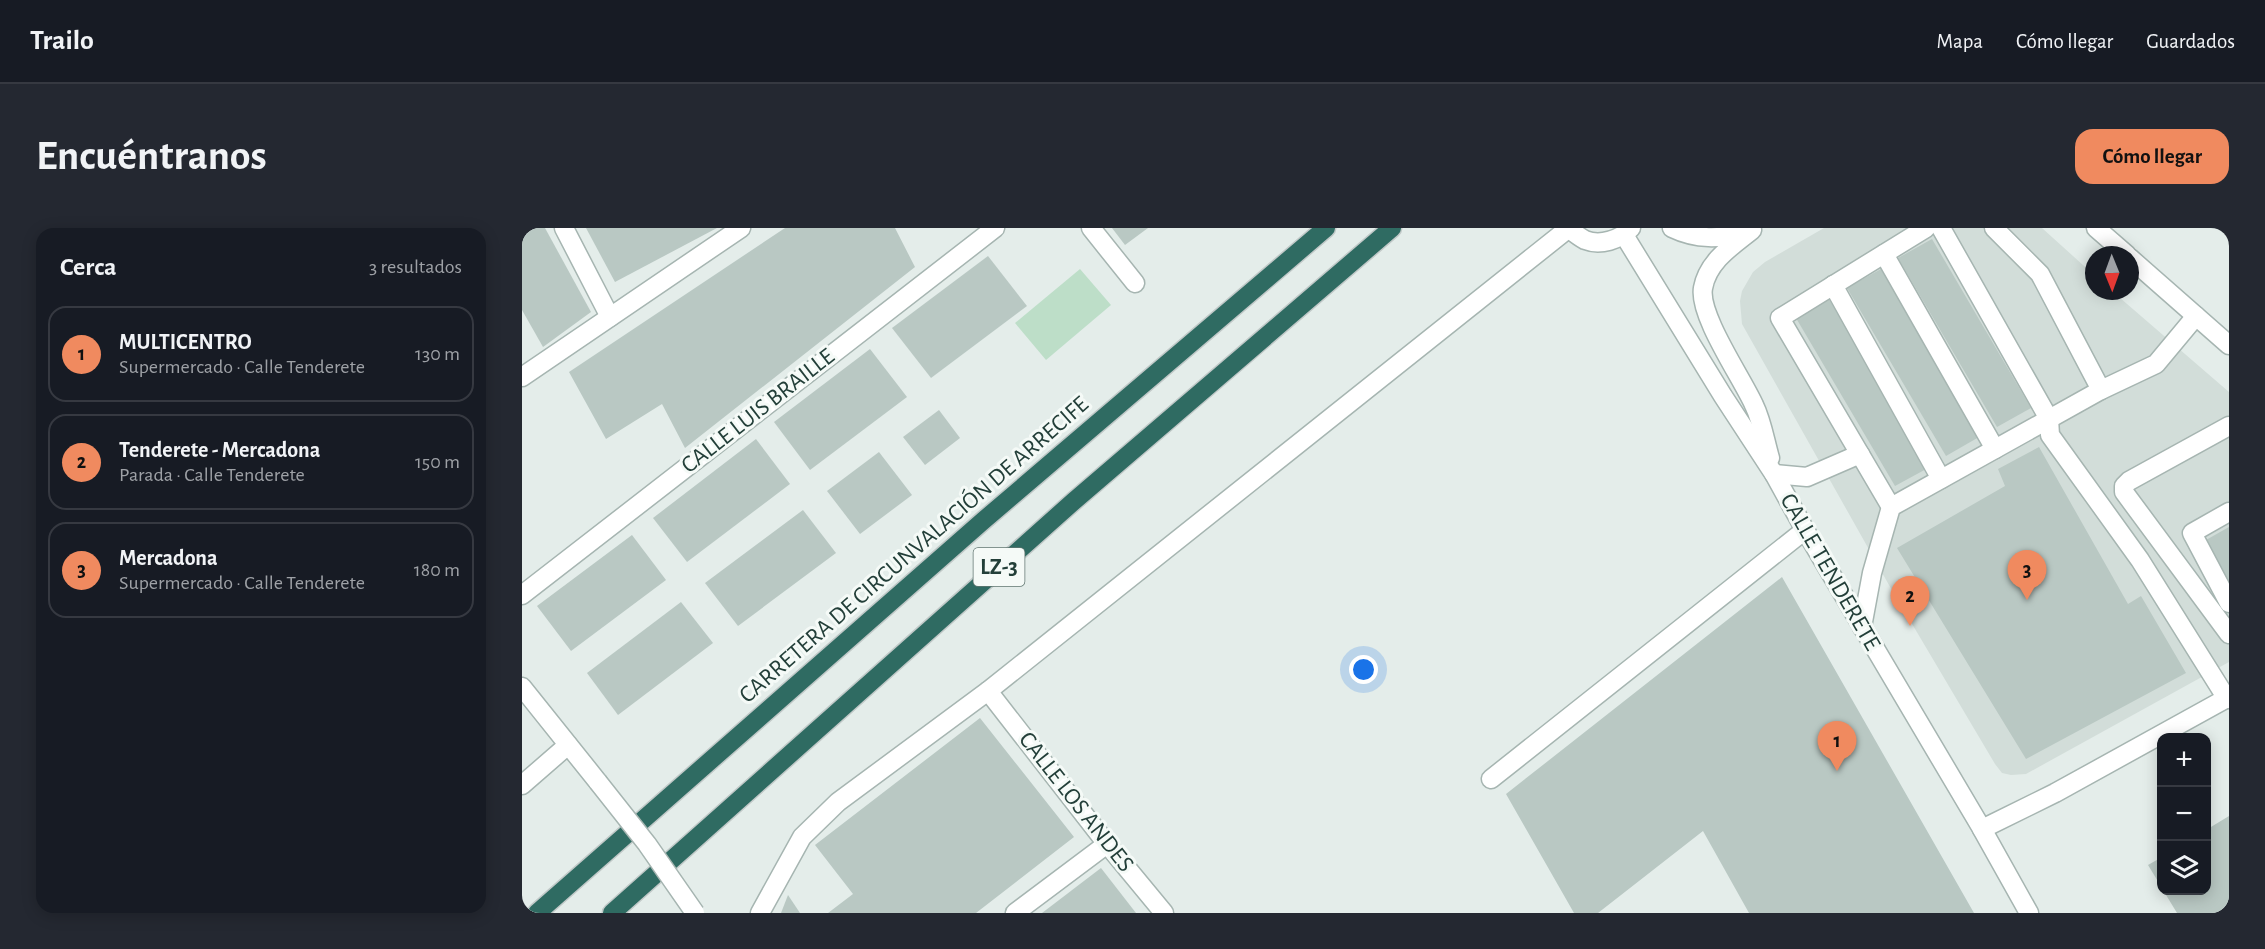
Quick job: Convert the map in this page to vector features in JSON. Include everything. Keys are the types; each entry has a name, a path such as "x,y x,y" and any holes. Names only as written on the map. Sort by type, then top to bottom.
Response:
{"highway":[{"name":"CARRETERA DE CIRCUNVALACIÓN DE ARRECIFE","path":"537,913 975,528 1326,228"},
{"name":"LZ-3","path":"612,913 1074,501 1392,228"}],"street":[{"path":"564,228 610,317"},
{"path":"522,377 741,228"},
{"name":"CALLE LUIS BRAILLE","path":"522,595 995,228"},
{"path":"1091,228 1134,283"},
{"path":"760,913 802,837 838,802 988,691 1568,228 1585,240 1605,242 1628,231"},
{"path":"1672,228 1691,236 1707,238 1728,237 1754,229"},
{"path":"1891,507 1780,318 1926,228"},
{"path":"1941,228 2049,419 2050,435 2140,560 2228,698 2055,793 1982,829"},
{"path":"1994,228 2040,274 2101,390"},
{"path":"1754,229 1718,257 1703,288 1702,300 1711,324 1755,407 1774,474 1807,477 1860,454"},
{"path":"2103,230 2118,246"},
{"name":"CALLE TENDERETE","path":"1628,231 1723,396 1774,474 1805,531 1982,829 2029,913"},
{"path":"1884,254 1995,449"},
{"path":"2139,266 2229,345"},
{"path":"1833,285 1941,479"},
{"path":"1862,627 1872,573 1891,507 2101,390 2156,364 2196,316"},
{"path":"2229,426 2129,481 2124,486 2124,492 2229,634"},
{"path":"2166,550 2229,512"},
{"path":"1491,778 1805,531"},
{"path":"2192,533 2229,603"},
{"path":"522,687 647,844 694,913"},
{"name":"CALLE LOS ANDES","path":"988,691 1107,844 1164,913"},
{"path":"522,785 568,745"},
{"path":"1015,913 1107,844"}],"shaded area":[{"path":"1824,228 2042,228 2085,267 2085,300 2122,300 2229,392 2229,662 2026,774 2002,773 1889,585 1742,324 1740,301 1742,291 1753,272 1765,262"}],"green space":[{"path":"1080,269 1111,305 1046,360 1015,323"}],"building":[{"path":"522,228 545,228 591,312 543,347 522,310"},
{"path":"586,228 717,228 615,282"},
{"path":"785,228 895,228 915,267 685,448 662,404 606,439 569,372"},
{"path":"1112,228 1148,228 1125,245"},
{"path":"1932,239 2031,408 1997,427 1898,258"},
{"path":"988,256 1027,306 931,378 892,328"},
{"path":"1881,269 1979,437 1946,456 1847,288"},
{"path":"1829,299 1928,468 1895,486 1796,318"},
{"path":"870,349 907,397 810,470 774,422"},
{"path":"939,410 960,438 925,465 903,437"},
{"path":"756,439 790,484 687,562 653,518"},
{"path":"2039,447 2128,604 2141,596 2186,673 2026,759 1897,548 2005,486 1998,469"},
{"path":"879,452 912,495 860,534 827,491"},
{"path":"803,510 836,553 738,626 705,583"},
{"path":"2229,527 2229,585 2206,540"},
{"path":"632,535 666,580 571,651 537,606"},
{"path":"1782,577 1974,913 1749,913 1703,831 1598,913 1574,913 1506,794"},
{"path":"681,602 713,643 618,715 587,673"},
{"path":"980,718 1074,837 976,913 828,913 853,894 815,845"},
{"path":"2229,816 2229,913 2177,913 2166,895 2211,895 2211,827"},
{"path":"2157,860 2157,880 2148,865"},
{"path":"1101,868 1136,913 1042,913"},
{"path":"788,895 800,913 781,913"}],"place":[{"name":"Mercadona","path":"2027,600"},
{"name":"Tenderete - Mercadona","path":"1910,626"},
{"name":"MULTICENTRO","path":"1837,771"}]}
